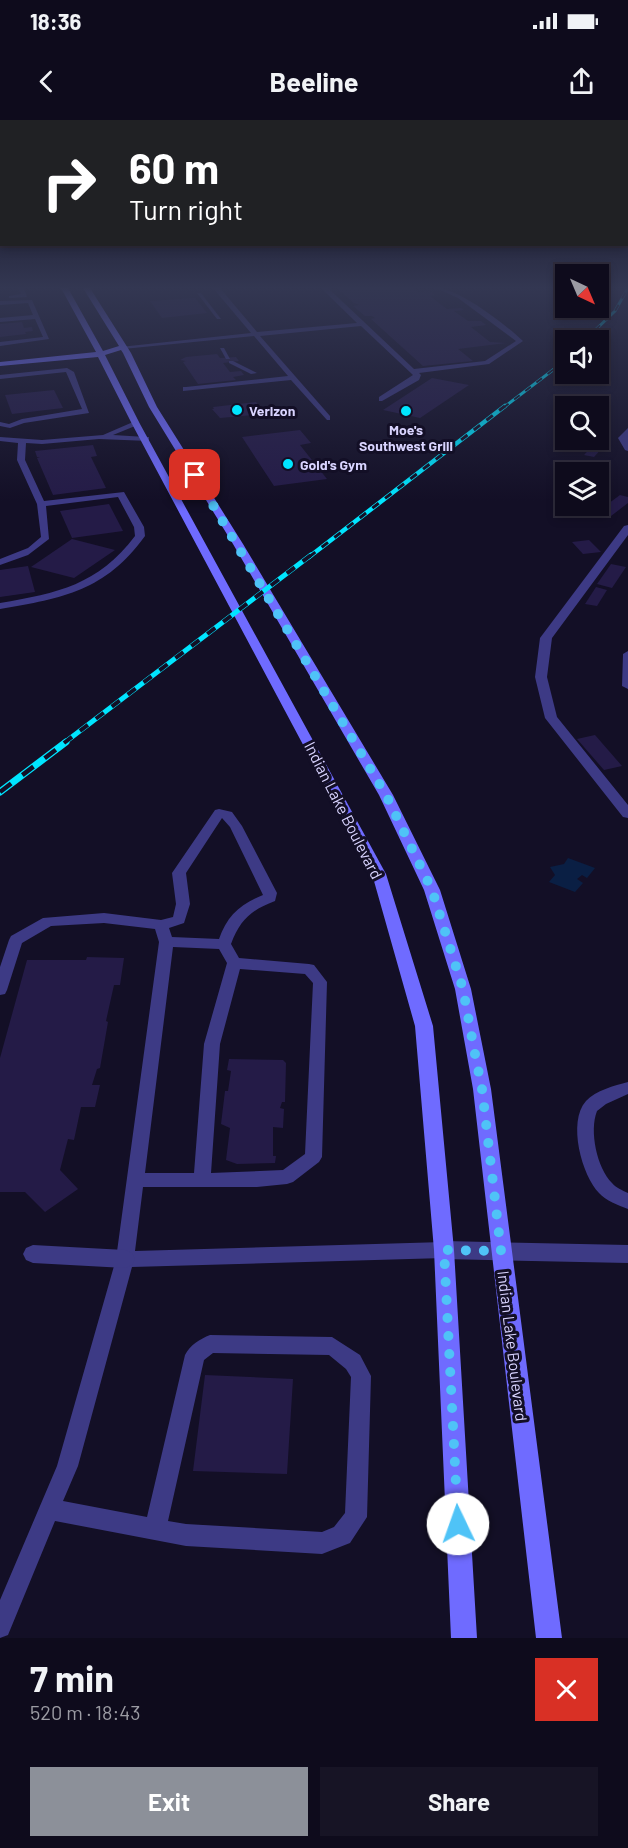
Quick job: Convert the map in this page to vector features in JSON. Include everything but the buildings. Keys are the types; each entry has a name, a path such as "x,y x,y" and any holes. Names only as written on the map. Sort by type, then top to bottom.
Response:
{"main road":[{"path":"0,364 52,359"},
{"name":"Indian Lake Boulevard","path":"103,359 136,424 379,874 424,1026 444,1250 464,1638"},
{"name":"Indian Lake Boulevard","path":"129,359 153,407 238,544 386,795 432,890 463,989 482,1089 549,1638"}],"street":[{"path":"628,431 622,438 628,448"},
{"path":"626,532 546,638 541,677 551,718 628,814"},
{"path":"444,1250 628,1254"},
{"path":"33,1254 125,1259"}],"lane":[{"path":"228,359 253,373"},
{"path":"276,359 327,418"},
{"path":"382,399 416,378 414,371 401,359"},
{"path":"414,371 487,363 494,359"},
{"path":"0,377 67,370 70,372 86,411 22,421 10,426 0,424"},
{"path":"186,389 293,378"},
{"path":"99,437 136,424"},
{"path":"10,426 12,440"},
{"path":"0,439 22,441 99,437 146,439"},
{"path":"0,562 16,557 41,543 46,537 41,504 21,460 22,441"},
{"path":"0,606 59,596 80,589 111,568 134,546 140,536 139,527 121,494 41,504"},
{"path":"628,654 628,686"},
{"path":"0,990 16,940 48,921 104,918 161,925 179,920 183,904 179,873 219,813 228,815 236,826 270,893 270,898 244,908 232,922 225,944 234,963 212,1044 202,1180"},
{"path":"0,1627 67,1466 125,1259 166,942 161,925"},
{"path":"166,942 225,944"},
{"path":"136,1180 257,1180 287,1177 313,1157 320,982 309,969 234,963"},
{"path":"628,1088 601,1100 589,1110 584,1127 587,1147 602,1185 613,1195 628,1201"},
{"path":"125,1259 444,1250"},
{"path":"49,1509 186,1535 322,1543 342,1535 356,1517 361,1376 353,1362 332,1346 210,1344 195,1355 155,1529"}],"water":[{"path":"568,858 595,868 587,878 582,875 577,879 583,883 575,892 549,882 555,875 550,867 564,864"}],"railway":[{"path":"503,408 555,368"},
{"path":"309,557 505,406"},
{"path":"64,743 311,555"},
{"path":"0,792 66,742"}],"place":[{"name":"Verizon","path":"237,410"},
{"name":"Moe's Southwest Grill","path":"406,411"},
{"name":"Gold's Gym","path":"288,464"}],"route":[{"path":"195,475 386,795 432,890 463,989 482,1089 501,1251 444,1250 458,1524"}]}
